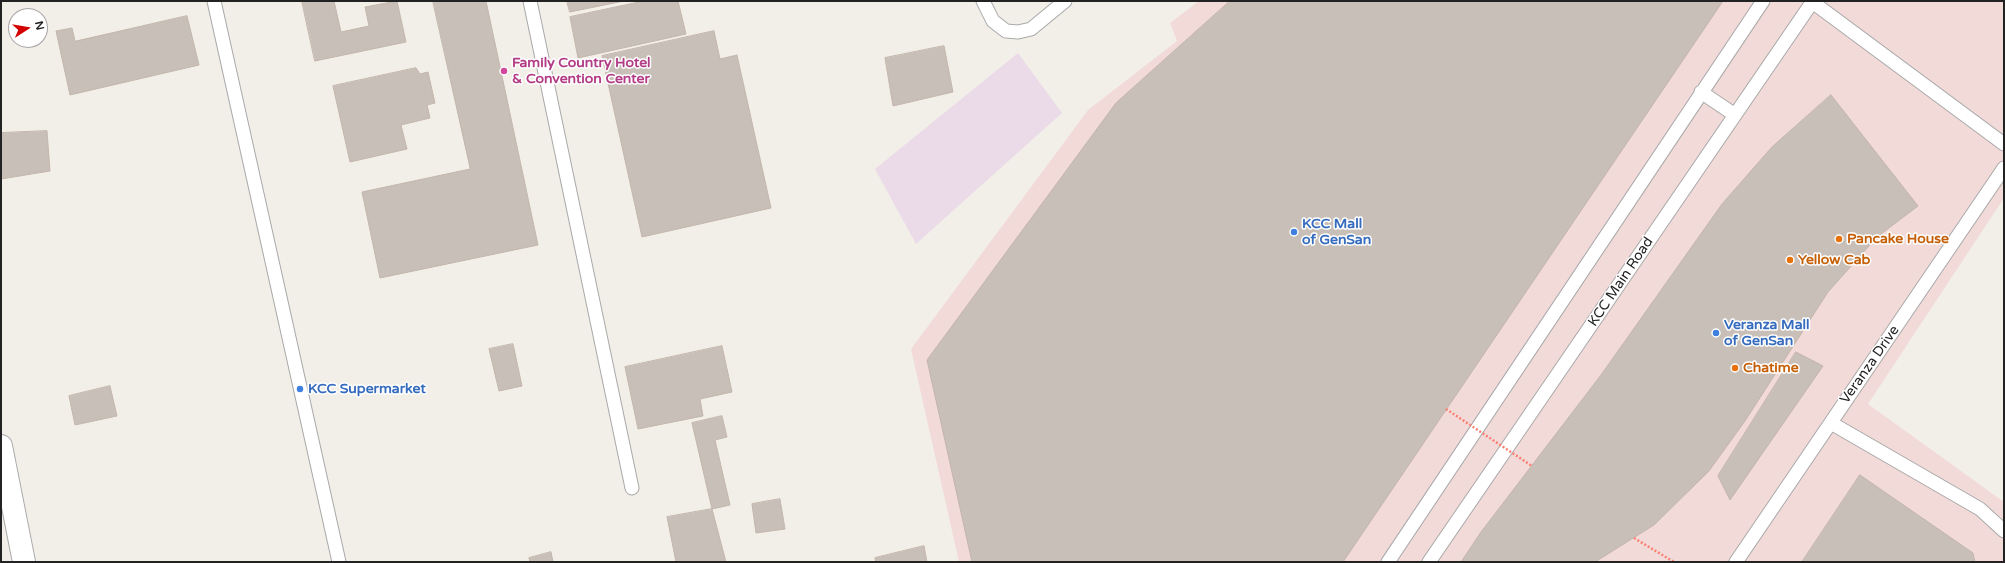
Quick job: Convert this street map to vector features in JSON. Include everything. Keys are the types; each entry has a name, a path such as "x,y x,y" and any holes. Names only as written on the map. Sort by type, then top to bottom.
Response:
{"street":[{"path":"1,446 24,562"}],"lane":[{"path":"214,1 339,562"},
{"path":"530,1 632,488"},
{"path":"983,1 993,21 1006,31 1018,32 1031,29 1064,1"},
{"path":"1388,562 1763,1"},
{"path":"1812,1 2004,144"},
{"name":"KCC Main Road","path":"1429,562 1812,1"},
{"path":"1701,92 1735,115"},
{"name":"Veranza Drive","path":"1736,562 2004,168"},
{"path":"1831,423 1980,509 2004,531"}],"path":[{"path":"1446,409 1532,466"},
{"path":"1634,538 1674,562"}],"shaded area":[{"path":"1199,1 2004,1 2004,198 1868,404 2004,502 2004,562 959,562 911,349 1088,110 1177,41 1170,23"},
{"path":"1018,53 1062,113 916,244 875,169"}],"building":[{"path":"302,1 334,1 341,32 369,26 365,7 397,1 406,42 315,61"},
{"path":"433,1 486,1 538,245 380,278 362,192 470,169"},
{"path":"567,1 624,1 570,12"},
{"path":"644,1 678,1 686,34 578,58 570,17"},
{"name":"KCC Mall of GenSan","path":"1230,1 1723,1 1343,562 972,562 927,360 1116,103"},
{"path":"187,16 199,65 70,95 56,31 72,28 75,41"},
{"path":"714,31 720,59 737,55 771,208 642,237 602,56"},
{"path":"944,46 953,92 893,106 885,58"},
{"path":"416,68 420,74 428,72 435,103 427,105 430,118 401,125 407,149 350,162 333,86"},
{"name":"Veranza Mall of GenSan","path":"1831,95 1918,206 1877,237 1828,292 1745,421 1709,471 1654,525 1595,562 1461,562 1481,532 1601,375 1722,204 1772,147"},
{"path":"47,131 50,171 1,179 1,133"},
{"path":"513,344 522,386 499,391 489,349"},
{"path":"722,346 732,392 700,399 703,416 638,429 625,367"},
{"path":"1796,352 1823,366 1730,500 1718,476"},
{"path":"110,386 117,416 75,425 69,396"},
{"path":"722,416 727,437 715,440 730,505 712,509 692,423"},
{"path":"1860,475 1973,553 1975,562 1802,562"},
{"path":"780,499 785,529 756,533 752,504"},
{"path":"712,509 726,562 676,562 667,517"},
{"path":"924,546 927,562 876,562 875,558"},
{"path":"551,552 553,562 530,562 529,558"}],"place":[{"name":"Family Country Hotel & Convention Center","path":"504,71"},
{"name":"KCC Mall of GenSan","path":"1294,232"},
{"name":"Pancake House","path":"1839,239"},
{"name":"Yellow Cab","path":"1790,260"},
{"name":"Veranza Mall of GenSan","path":"1716,333"},
{"name":"Chatime","path":"1735,368"},
{"name":"KCC Supermarket","path":"300,389"}]}
